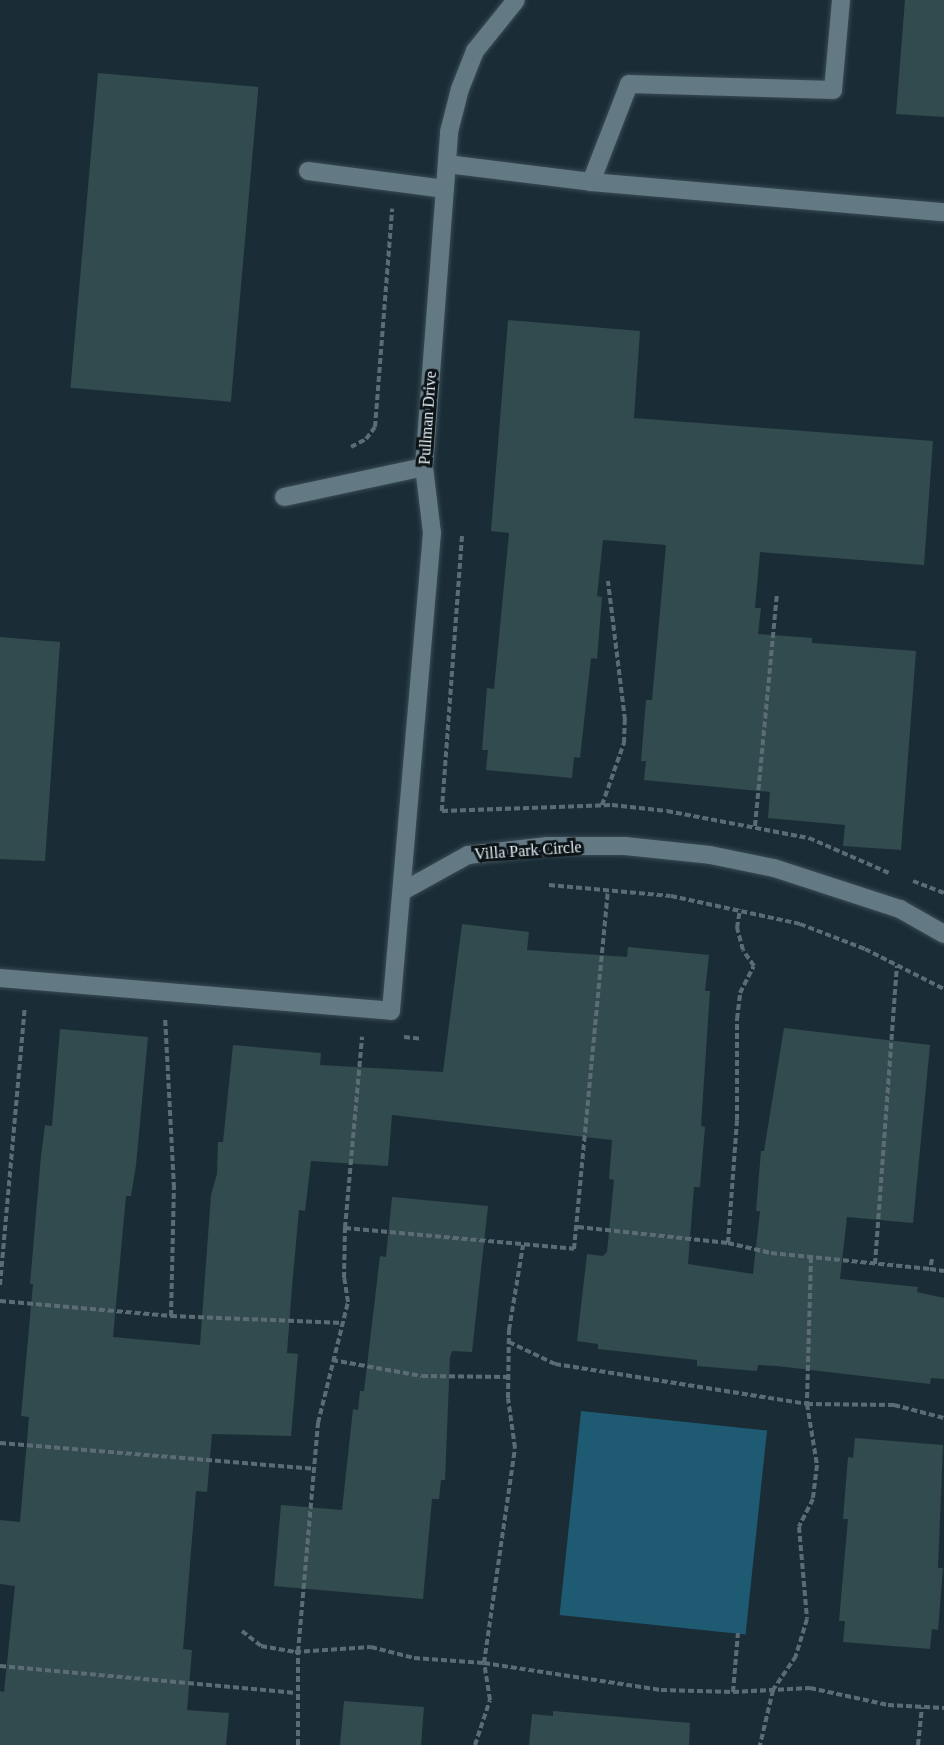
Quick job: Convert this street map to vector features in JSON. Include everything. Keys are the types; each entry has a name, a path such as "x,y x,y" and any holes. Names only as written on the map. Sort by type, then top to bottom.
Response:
{"street":[{"name":"Pullman Drive","path":"403,891 432,533 424,467 449,132 460,89 475,51 501,14 516,0"},
{"path":"591,183 629,84 833,90 841,0"},
{"path":"447,164 591,183 944,212"},
{"path":"308,171 445,189"},
{"path":"284,497 424,467"},
{"name":"Villa Park Circle","path":"403,891 468,855 547,846 625,846 710,855 774,868 900,909 944,934"},
{"path":"0,978 391,1011 403,891"}],"path":[{"path":"351,447 366,439 375,427 393,182"},
{"path":"462,525 463,547 442,811 602,805 667,811 809,838 896,875"},
{"path":"602,805 624,742 625,720 608,581"},
{"path":"755,826 777,594"},
{"path":"907,879 944,893"},
{"path":"549,885 670,896 740,909 800,924 866,949 944,989"},
{"path":"345,1228 574,1249 578,1227 608,892"},
{"path":"729,1243 737,1120 737,1019 740,993 754,966 743,950 737,928 740,909"},
{"path":"875,1264 897,966"},
{"path":"0,1285 25,1003 37,1004"},
{"path":"171,1316 174,1188 164,1015 176,1016"},
{"path":"351,1032 375,1034"},
{"path":"298,1745 296,1693 298,1652 318,1423 348,1302 344,1278 345,1228 363,1033"},
{"path":"398,1036 422,1039"},
{"path":"578,1227 729,1243 771,1253 944,1270"},
{"path":"476,1745 490,1700 484,1663 515,1448 509,1377 509,1342 523,1245"},
{"path":"760,1745 773,1690 796,1656 807,1619 799,1527 813,1499 817,1465 807,1404 811,1257"},
{"path":"930,1269 932,1259"},
{"path":"0,1301 171,1316 343,1323"},
{"path":"509,1342 555,1364 807,1404 894,1405 944,1418"},
{"path":"332,1360 422,1376 509,1377"},
{"path":"0,1443 314,1468"},
{"path":"242,1631 261,1646 298,1652 370,1647 414,1658 484,1663 661,1690 733,1692 810,1688 888,1705 944,1708"},
{"path":"733,1692 738,1633"},
{"path":"0,1666 296,1693"},
{"path":"918,1745 922,1707"}],"shaded area":[{"path":"581,1411 767,1431 746,1634 560,1615"}],"building":[{"path":"905,0 944,0 944,117 896,114"},
{"path":"98,73 258,87 231,402 70,388"},
{"path":"508,320 640,331 634,418 933,441 924,565 760,552 755,608 761,608 758,634 812,638 812,643 916,651 901,850 843,846 845,825 768,818 770,792 644,780 646,761 641,761 646,700 652,700 666,545 603,540 597,596 602,597 597,659 591,658 580,758 574,757 572,778 486,770 488,750 482,750 487,688 494,689 509,533 491,531"},
{"path":"0,637 60,642 45,861 0,859"},
{"path":"462,924 529,932 527,950 627,957 628,947 709,955 705,991 710,991 701,1126 705,1127 700,1187 694,1187 688,1264 753,1274 760,1211 756,1211 761,1151 764,1151 784,1028 930,1045 913,1223 847,1217 840,1279 918,1287 917,1292 944,1298 944,1379 931,1378 930,1384 777,1366 758,1365 757,1371 697,1366 697,1360 598,1349 598,1344 577,1341 587,1254 603,1256 607,1252 614,1180 609,1179 612,1140 392,1115 388,1166 311,1161 305,1211 299,1210 287,1353 298,1354 291,1436 212,1434 207,1492 196,1491 183,1649 192,1650 187,1710 229,1713 226,1745 0,1745 0,1691 4,1692 15,1586 0,1584 0,1520 20,1522 29,1417 21,1416 33,1284 30,1284 41,1156 45,1125 52,1126 60,1029 148,1037 136,1165 131,1196 126,1196 113,1337 200,1345 211,1195 217,1174 218,1142 223,1142 233,1045 321,1053 320,1065 443,1072"},
{"path":"392,1197 488,1206 472,1352 452,1351 450,1357 445,1480 441,1480 439,1499 432,1499 423,1599 274,1586 281,1505 342,1510 353,1409 358,1410 360,1391 364,1391 380,1256 386,1257"},
{"path":"855,1438 943,1445 938,1568 943,1568 938,1630 932,1629 930,1649 843,1642 845,1621 839,1621 848,1519 843,1519 848,1457 853,1458"},
{"path":"344,1701 424,1707 421,1745 340,1745"},
{"path":"553,1711 690,1723 689,1745 529,1745 532,1714 553,1716"}]}
